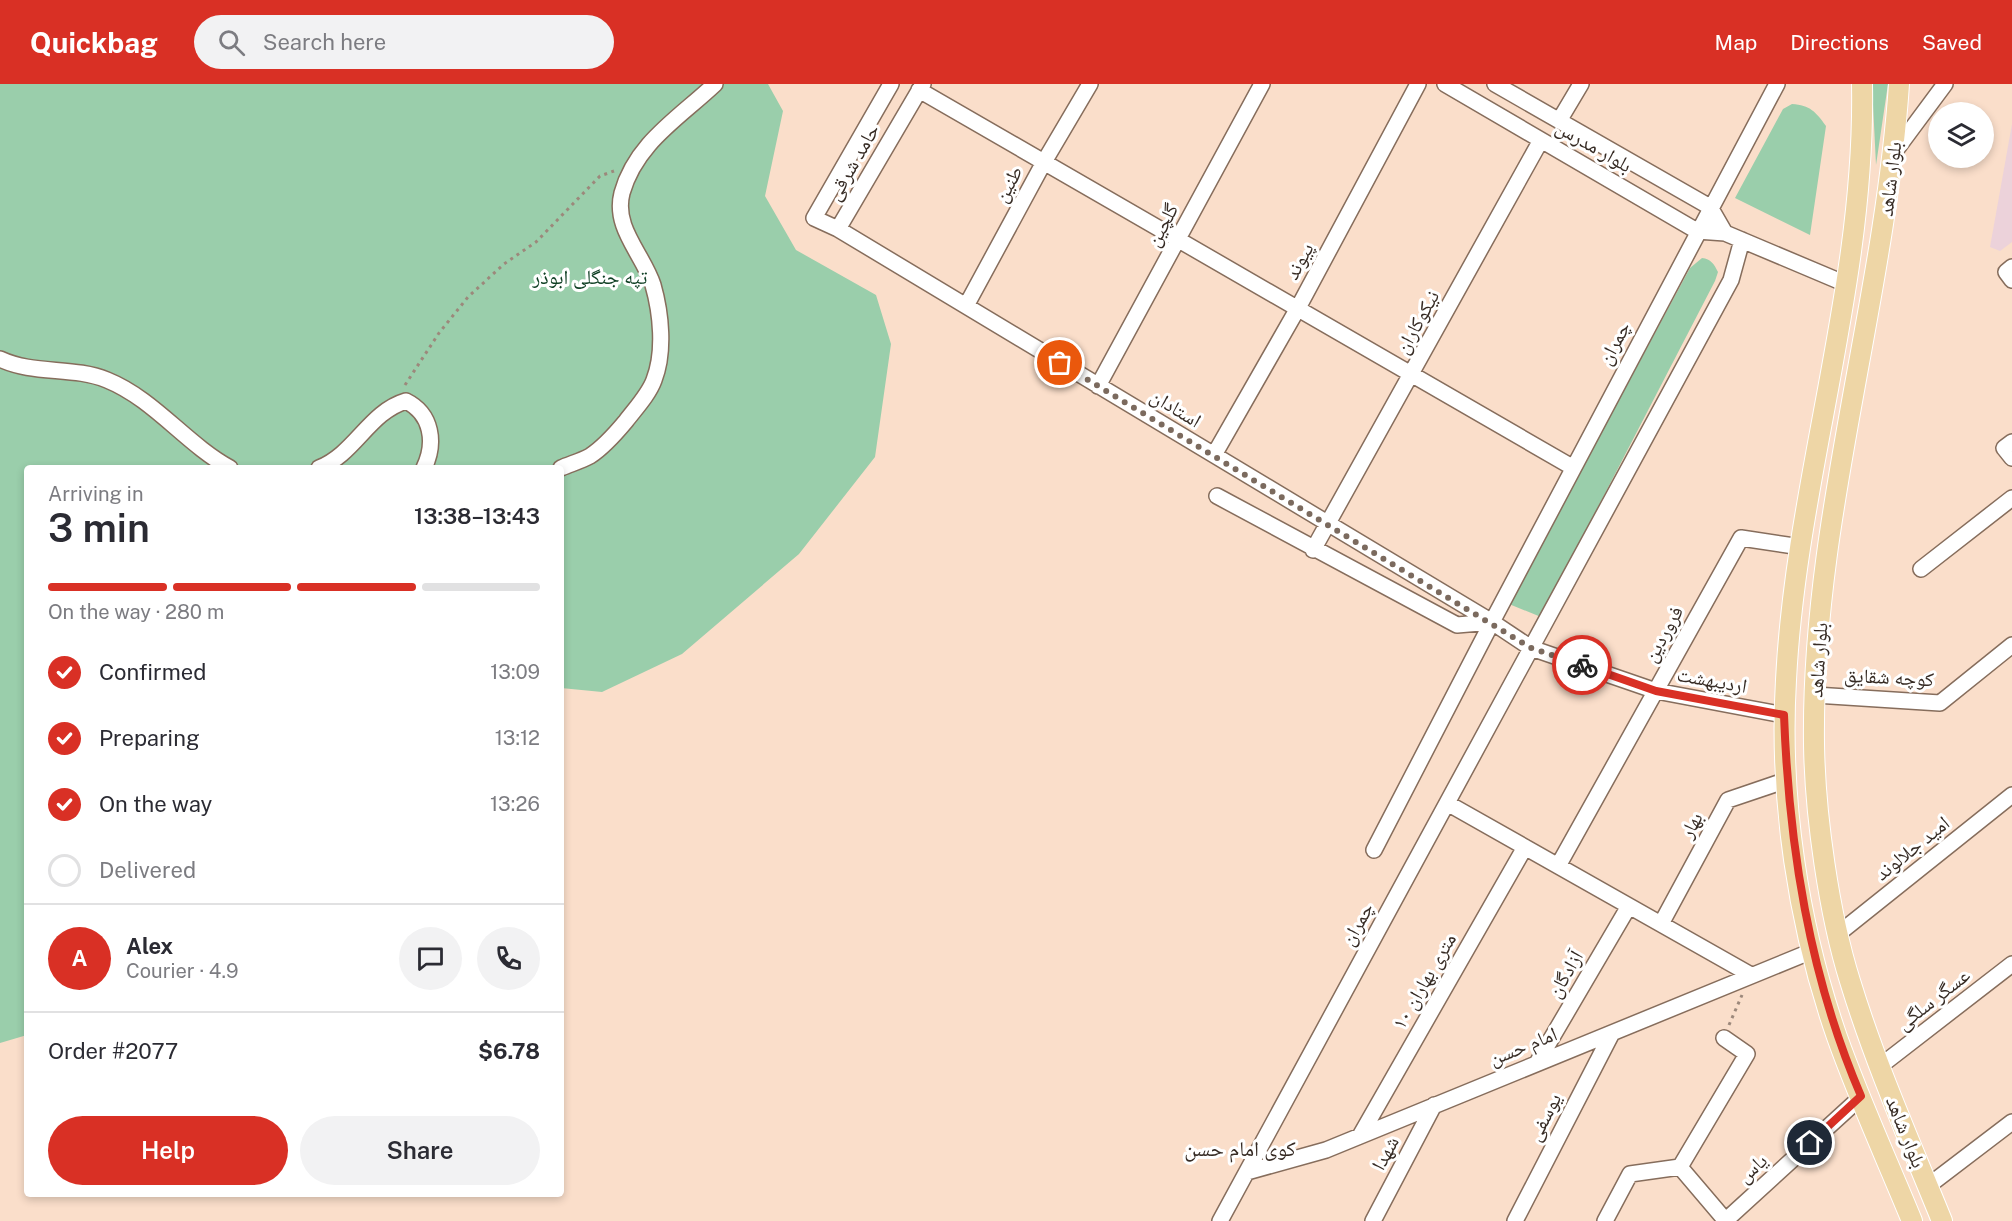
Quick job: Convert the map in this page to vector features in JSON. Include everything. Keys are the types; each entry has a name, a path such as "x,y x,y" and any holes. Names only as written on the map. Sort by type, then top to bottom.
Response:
{"main road":[{"name":"بلوار شاهد","path":"1862,84 1863,121 1857,205 1846,284 1801,547 1784,715 1793,843 1812,951 1838,1037 1912,1221"},
{"name":"بلوار شاهد","path":"1899,84 1893,154 1865,341 1835,488 1815,695 1816,789 1838,934 1849,979 1879,1066 1942,1221"},
{"path":"1928,1186 1949,1221"}],"street":[{"path":"564,467 591,455 614,436 654,380 660,350 660,317 652,284 620,220 622,195 635,162 647,143 715,84"},
{"name":"حامد شرقی","path":"891,84 814,218 838,229 921,87"},
{"name":"طنین","path":"966,306 1044,162 1090,84"},
{"name":"گلچین","path":"1098,386 1262,84"},
{"name":"پیوند","path":"1214,455 1298,308 1418,84"},
{"name":"بلوار مدرس","path":"1445,84 1697,231 1725,232"},
{"name":"بلوار مدرس","path":"1495,84 1710,207"},
{"path":"1559,121 1581,84"},
{"name":"چمران","path":"1374,850 1572,467 1777,84"},
{"path":"1893,154 1945,84"},
{"path":"921,87 1044,162 1572,467"},
{"name":"نیکوکاران","path":"1313,550 1541,140"},
{"path":"1710,207 1725,232 1846,284"},
{"name":"استادان","path":"838,229 1492,622"},
{"name":"چمران","path":"1220,1221 1731,280 1742,240"},
{"path":"0,359 23,368 90,374 108,380 144,402 226,465"},
{"path":"326,465 334,462 374,420 393,405 406,401 417,407 427,419 431,441 424,465"},
{"path":"2012,442 2004,448 2012,458"},
{"path":"1217,496 1313,550 1457,625 1492,622 1531,648"},
{"path":"1921,569 2012,498"},
{"name":"فروردین","path":"1558,866 1741,538 1801,547"},
{"name":"کوچه شقایق","path":"1815,695 1940,703 2012,645"},
{"name":"اردیبهشت","path":"1531,648 1656,691 1784,715"},
{"name":"بهار","path":"1661,924 1728,800 1787,780"},
{"name":"امید جلالوند","path":"1838,934 2012,795"},
{"path":"1447,803 1751,975"},
{"name":"۱۰ متری بهاران","path":"1360,1136 1525,847"},
{"name":"آزادگان","path":"1537,1063 1629,906"},
{"name":"امام حسن","path":"1247,1172 1326,1150 1812,951"},
{"name":"عسگر سلگی","path":"1879,1066 2012,964"},
{"name":"یوسفی","path":"1515,1221 1612,1033"},
{"path":"1680,1167 1747,1054 1724,1038"},
{"name":"یاس","path":"1725,1221 1861,1096"},
{"name":"شهدا","path":"1373,1221 1434,1105"},
{"path":"1928,1186 2012,1122"},
{"path":"1680,1167 1725,1221"},
{"path":"1605,1221 1630,1174 1680,1167"}],"path":[{"path":"393,405 439,333 468,297 504,264 536,242 600,177 635,162"},
{"path":"1724,1038 1751,975"}],"shaded area":[{"path":"2012,124 2012,242 2000,251 1990,247"}],"green space":[{"name":"تپه جنگلی ابوذر","path":"0,84 768,84 783,111 765,196 796,250 876,295 891,344 875,457 799,554 682,654 602,692 564,688 564,465 24,465 24,1036 0,1043"},
{"path":"1872,84 1888,84 1876,165"},
{"path":"1792,104 1812,110 1826,126 1810,235 1735,198 1783,109"},
{"path":"1702,258 1710,261 1717,269 1715,281 1541,617 1509,604 1690,268"}],"way so far":[{"path":"1060,363 1531,648 1582,665"}],"district":[{"name":"کوی امام حسن","path":"1240,1148"}],"route":[{"path":"1582,665 1656,691 1784,715 1793,843 1812,951 1838,1037 1861,1096 1810,1143"}]}
